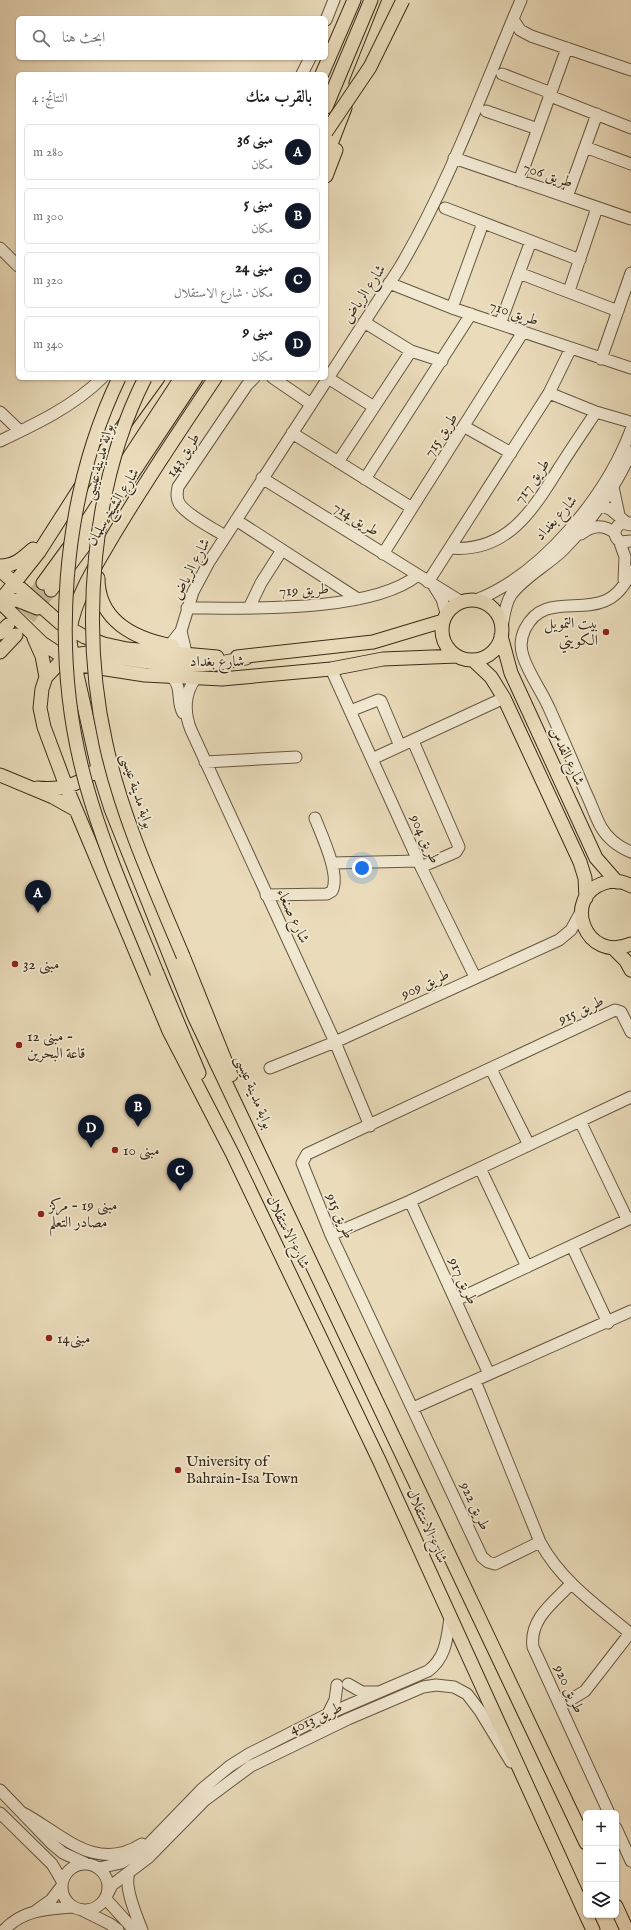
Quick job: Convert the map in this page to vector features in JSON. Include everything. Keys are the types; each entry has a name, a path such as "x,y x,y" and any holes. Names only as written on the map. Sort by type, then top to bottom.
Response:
{"main road":[{"path":"323,72 354,0"},
{"path":"328,102 371,0"},
{"path":"328,148 332,130 389,0"},
{"path":"328,170 336,147 332,130 370,68 403,0"},
{"path":"328,84 360,27"},
{"name":"بوابة مدينة عيسى","path":"118,380 97,434 77,511 65,610 66,656 72,714 86,783 100,828 157,973 232,1152"},
{"name":"بوابة مدينة عيسى","path":"144,380 130,412 113,465 104,501 94,563 93,659 97,699 106,744 117,784 147,872 183,956 279,1196"},
{"path":"0,652 9,627 5,596 52,532 94,466 157,380"},
{"name":"شارع الشيخ سلمان","path":"181,380 78,535 47,587 87,542 195,380"},
{"name":"شارع الشيخ سلمان","path":"214,380 146,481 102,555 78,602 70,630 70,659 82,693 98,768 118,829 194,1016 279,1196"},
{"path":"0,566 8,566 18,562 52,532"},
{"path":"102,555 98,570 98,584 101,600 111,617 128,632 170,645 246,658"},
{"name":"شارع بغداد","path":"0,570 5,596 54,619 70,630 104,644 127,649 246,658 373,642 444,617"},
{"path":"5,596 28,604 54,619"},
{"path":"472,660 488,655 494,650 502,631 496,612 484,602 476,600 460,601 444,617 442,631 444,641 449,650 457,656 472,660 491,677 504,698 580,862 585,878 586,898 581,912 585,930 590,938 597,943 614,949 626,961 631,970"},
{"name":"شارع بغداد","path":"9,627 32,634 50,650 70,659 110,671 172,677 230,679 331,669 383,659 457,656"},
{"name":"شارع القدس","path":"502,631 511,673 596,858 617,882"},
{"path":"32,634 42,656 46,677 42,688 40,708 44,727 66,786 169,1031 232,1152"},
{"path":"46,677 70,659 88,653 148,662 192,665 215,664 246,658"},
{"path":"82,693 91,682 110,671"},
{"path":"27,788 45,789 66,786 84,779 98,768"},
{"path":"0,775 27,788 52,797 76,810"},
{"path":"586,898 596,887 610,882 617,882 631,886"},
{"path":"614,949 631,944"},
{"name":"شارع الاستقلال","path":"232,1152 379,1460 583,1909"},
{"name":"شارع الاستقلال","path":"279,1196 322,1283 583,1837"},
{"path":"619,1912 627,1927"},
{"name":"شارع الاستقلال","path":"587,1918 593,1930"}],"street":[{"path":"328,16 334,0"},
{"name":"شارع الرياض","path":"328,378 419,234 454,158 521,0"},
{"path":"513,19 520,30 531,36 631,70"},
{"path":"505,37 520,35 531,36"},
{"path":"519,181 567,48"},
{"path":"303,72 309,60"},
{"path":"502,74 546,91 550,96 631,128"},
{"path":"486,111 538,129"},
{"path":"567,197 597,114"},
{"path":"585,147 631,164"},
{"name":"طريق 706","path":"454,158 631,219"},
{"path":"445,208 580,260"},
{"path":"569,291 597,208"},
{"path":"452,308 483,223"},
{"path":"500,324 531,241"},
{"path":"0,248 16,264"},
{"path":"519,273 618,310"},
{"path":"602,359 631,275"},
{"name":"طريق 710","path":"389,283 452,308 631,368"},
{"path":"365,479 471,314"},
{"path":"364,322 411,351 442,361"},
{"name":"طريق 715","path":"383,554 465,427 523,332"},
{"path":"431,584 450,548 549,393 571,348"},
{"path":"338,462 411,351"},
{"path":"328,378 374,407"},
{"path":"0,441 79,398 100,380"},
{"name":"طريق 143","path":"226,536 187,511 179,504 176,496 178,487 247,385 252,380"},
{"path":"276,380 311,404"},
{"name":"شارع الرياض","path":"170,645 181,630 187,608 201,577 262,478 327,380"},
{"path":"549,393 629,425"},
{"path":"0,412 20,431"},
{"name":"طريق 717","path":"450,548 476,547 497,540 533,509 596,412"},
{"name":"شارع بغداد","path":"502,631 510,596 517,588 563,550 594,506 622,452 629,425"},
{"path":"465,427 511,453"},
{"path":"292,433 412,508"},
{"name":"شارع بغداد","path":"476,600 500,589 541,558 613,486 631,452"},
{"name":"طريق 714","path":"262,478 460,601"},
{"path":"613,486 619,515"},
{"path":"615,501 630,522"},
{"path":"594,506 619,515 630,522"},
{"path":"594,506 616,535 626,562 623,584"},
{"path":"236,520 358,599"},
{"path":"616,535 618,525 630,522"},
{"path":"563,550 591,528 604,527 625,543 631,541"},
{"path":"249,608 261,582 282,550"},
{"path":"631,571 623,584 612,597 597,605 577,607 560,606 542,610 528,624 521,646 528,668 549,708 602,828 618,846 631,852"},
{"name":"طريق 719","path":"187,608 249,608 334,604 358,599 401,586 418,575"},
{"name":"طريق 714","path":"431,584 442,599 444,617"},
{"name":"شارع الرياض","path":"181,630 185,648"},
{"name":"طريق 904","path":"331,669 419,864 475,977"},
{"name":"شارع صنعاء","path":"172,677 179,689 180,708 187,719 205,762 335,1042 370,1126"},
{"name":"شارع صنعاء","path":"187,719 188,694 196,678"},
{"path":"372,759 504,698"},
{"path":"350,711 378,700 381,701 400,746"},
{"path":"332,863 419,864 456,852 459,847 413,741"},
{"path":"205,762 296,758"},
{"path":"266,895 330,893 334,885 332,863 315,818"},
{"name":"طريق 909","path":"270,1068 335,1042 559,940 572,930 581,912"},
{"name":"طريق 915","path":"413,1408 331,1235 302,1166 302,1159 307,1154 370,1126 615,1010 621,1012 631,1032"},
{"path":"491,1069 529,1145"},
{"path":"331,1235 410,1201 631,1097"},
{"path":"456,1300 629,1219 580,1121"},
{"path":"480,1168 527,1267"},
{"name":"طريق 917","path":"410,1201 489,1374"},
{"path":"572,1246 608,1323"},
{"path":"413,1408 608,1323 631,1311"},
{"path":"475,1381 540,1542 549,1558 571,1584 631,1634 585,1691 560,1706"},
{"name":"طريق 922","path":"413,1408 485,1560 495,1564 540,1542"},
{"name":"طريق 920","path":"571,1584 540,1616 532,1633 533,1647 608,1810"},
{"name":"طريق 4013","path":"106,1896 112,1886 148,1857 205,1800 231,1779 250,1766 352,1711 379,1692 433,1668 443,1653 450,1618"},
{"path":"328,1714 342,1684 362,1692 379,1692"},
{"name":"طريق 4013","path":"99,1868 132,1858 142,1851 202,1789 230,1766 267,1744 328,1714 352,1711 423,1687 436,1685 461,1689 475,1703 529,1792"},
{"path":"0,1790 58,1849 85,1863 99,1868 106,1877 108,1883 106,1896 95,1908 37,1910"},
{"path":"0,1813 52,1864 61,1884 64,1898 77,1908 110,1924 118,1930"},
{"path":"23,1813 74,1846 95,1853 112,1854 129,1851 161,1832"},
{"path":"619,1835 631,1861"},
{"path":"4,1930 18,1918 37,1910 51,1900 61,1884 64,1875 73,1866 85,1863"},
{"path":"130,1871 128,1874 129,1888 134,1912 142,1930"},
{"path":"106,1896 134,1930"}],"tunnel":[{"path":"8,625 43,583"},
{"path":"17,633 51,590"}],"place":[{"name":"بيت التمويل الكويتي","path":"606,632"},
{"name":"مبنى 36","path":"38,913"},
{"name":"مبنى 32","path":"15,964"},
{"name":"مبنى 12 - قاعة البحرين","path":"19,1045"},
{"name":"مبنى 5","path":"138,1127"},
{"name":"مبنى 9","path":"91,1148"},
{"name":"مبنى 10","path":"115,1150"},
{"name":"مبنى 24","path":"180,1191"},
{"name":"مبنى 19 - مركز مصادر التعلم","path":"41,1214"},
{"name":"مبنى14","path":"49,1338"},
{"name":"University of Bahrain-Isa Town","path":"178,1470"}]}
